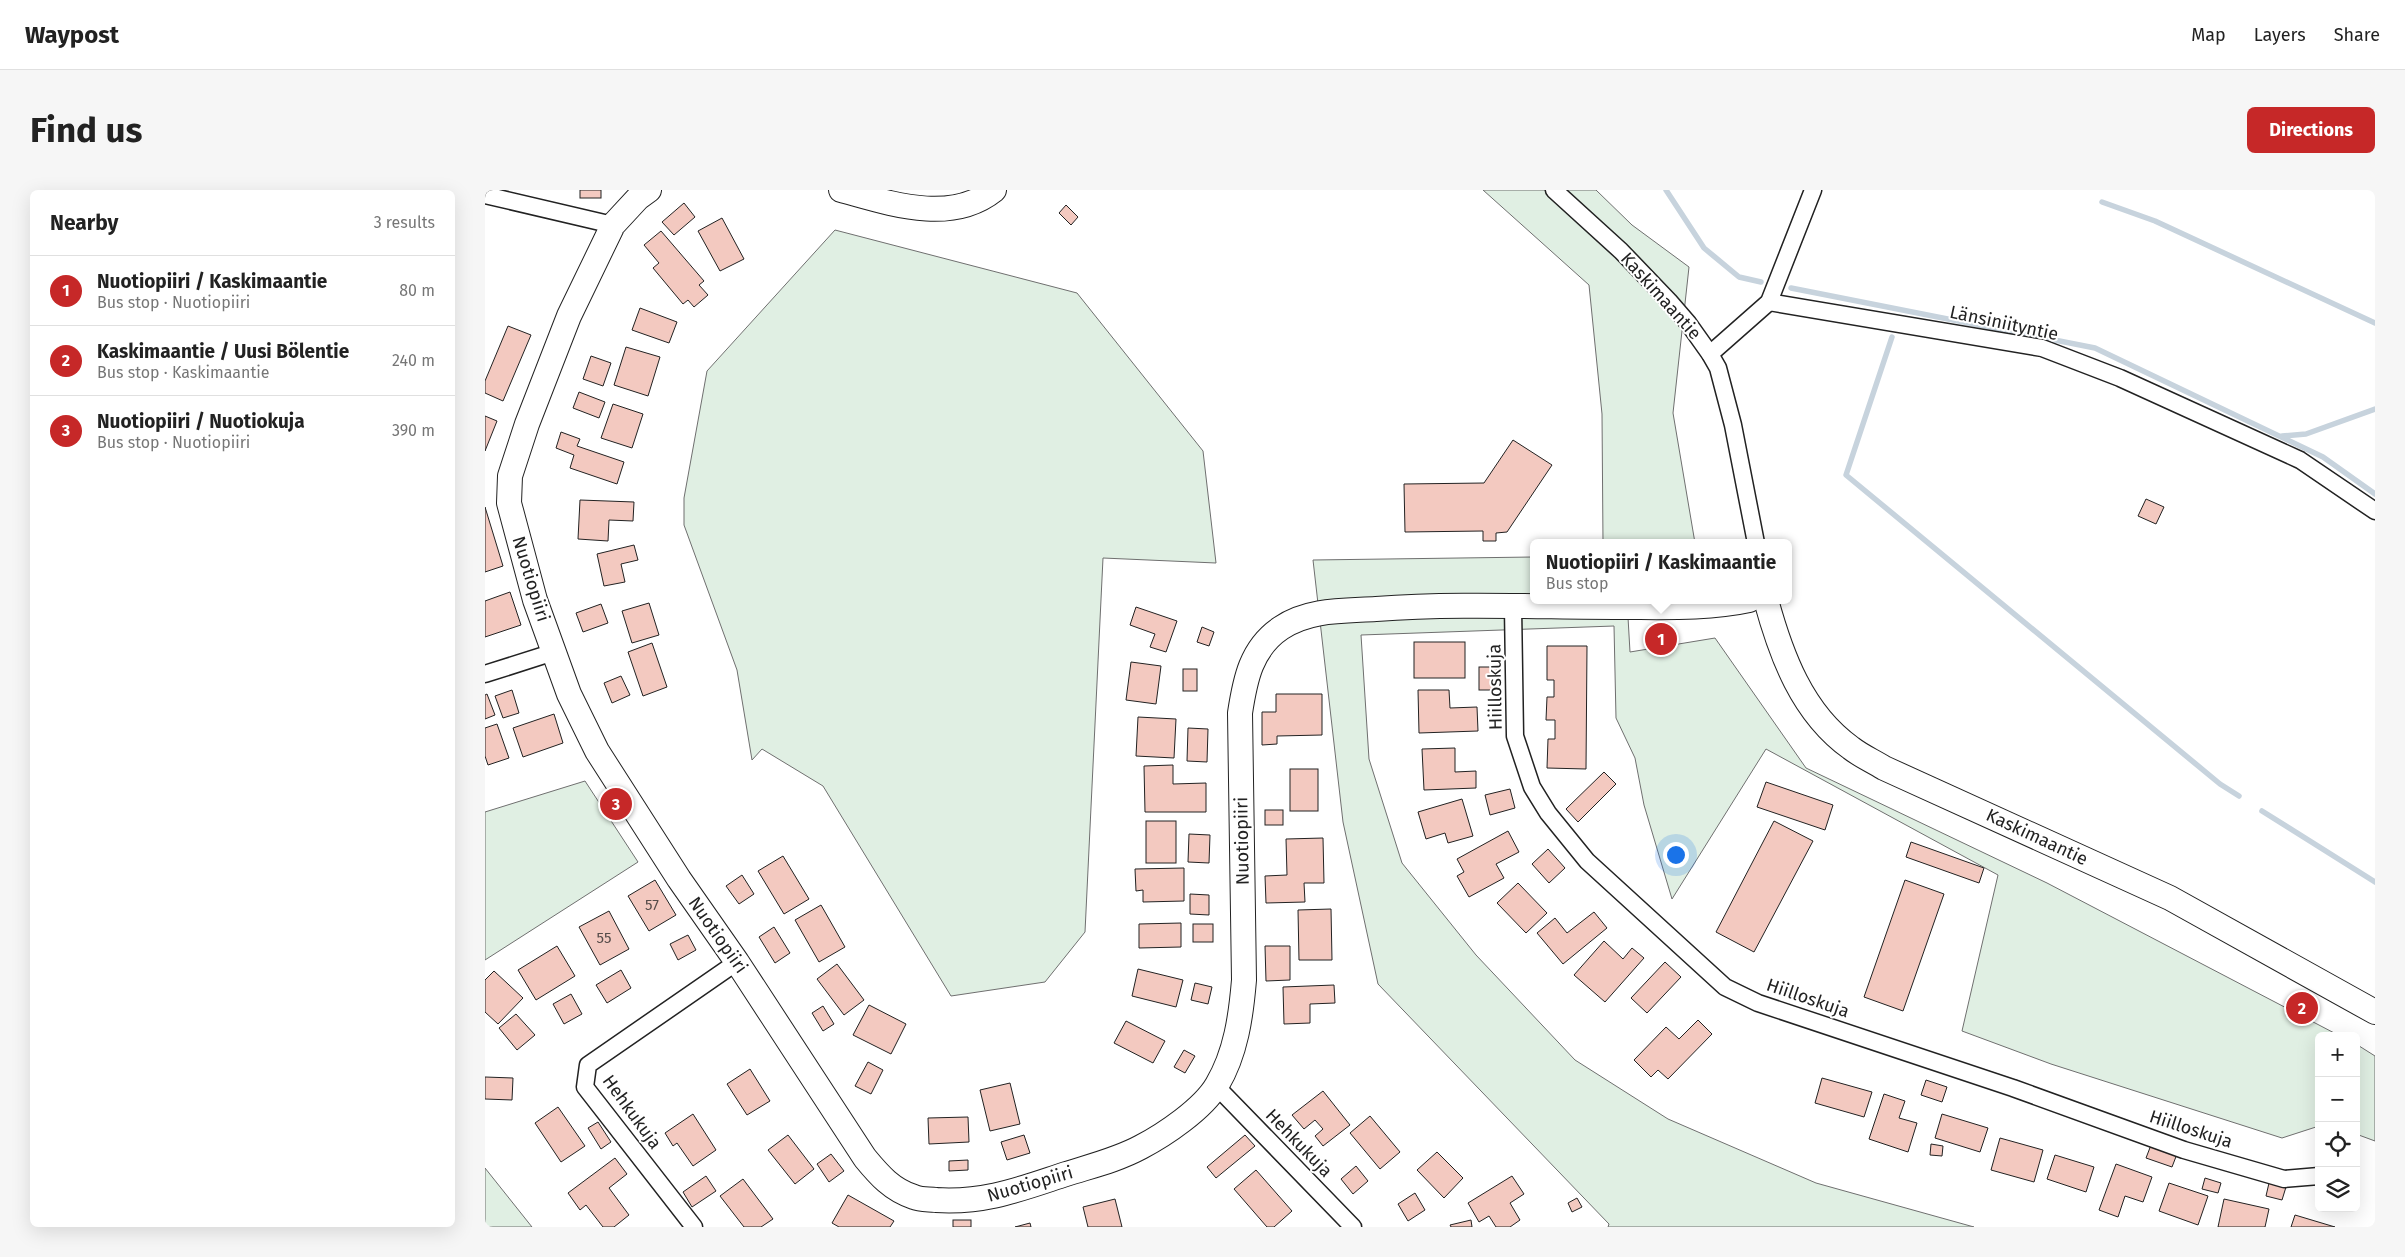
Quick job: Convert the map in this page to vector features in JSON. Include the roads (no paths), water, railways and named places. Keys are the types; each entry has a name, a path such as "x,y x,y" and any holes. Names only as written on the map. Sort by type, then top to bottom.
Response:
{"street":[{"name":"Nuotiopiiri","path":"649,190 638,198 613,224 569,316 527,424 510,476 509,503 535,600 569,694 597,750 679,878 737,962 865,1158 889,1185 914,1198 958,1201 990,1198 1116,1159 1140,1148 1167,1131 1203,1101 1216,1086 1237,1035 1242,1009 1240,713 1245,680 1256,653 1281,628 1303,617 1327,612 1398,607 1730,604"},
{"path":"841,190 928,210 974,203 994,190"},
{"name":"Kaskimaantie","path":"1554,190 1621,251 1669,301 1688,323 1710,354 1717,368 1733,425 1755,539"},
{"path":"1710,354 1769,302 1813,190"},
{"path":"485,195 613,224"},
{"name":"Länsiniityntie","path":"1769,302 2042,348 2120,378 2300,460 2375,511"},
{"name":"Kaskimaantie","path":"1766,604 1779,647 1797,685 1819,718 1850,748 1884,768 2170,898 2375,1012"},
{"name":"Hiilloskuja","path":"1513,607 1515,736 1532,787 1548,813 1587,861 1725,988 1758,1003 2013,1088 2184,1150 2284,1179 2315,1176"},
{"path":"485,674 554,652"},
{"name":"Hehkukuja","path":"694,1227 585,1087 588,1064 737,962"},
{"name":"Hehkukuja","path":"1216,1086 1353,1227"}],"waterway":[{"path":"1666,190 1704,248 1739,277 1761,282"},
{"path":"2102,202 2155,221 2375,323"},
{"path":"1791,288 2095,348 2323,457 2375,494"},
{"path":"1892,337 1846,475 2220,784 2239,796"},
{"path":"2282,436 2306,434 2375,409"},
{"path":"2262,811 2375,882"}],"place":[{"name":"Nuotiopiiri / Kaskimaantie","path":"1661,639"},
{"name":"Nuotiopiiri / Nuotiokuja","path":"616,804"},
{"name":"Kaskimaantie / Uusi Bölentie","path":"2302,1008"}]}
